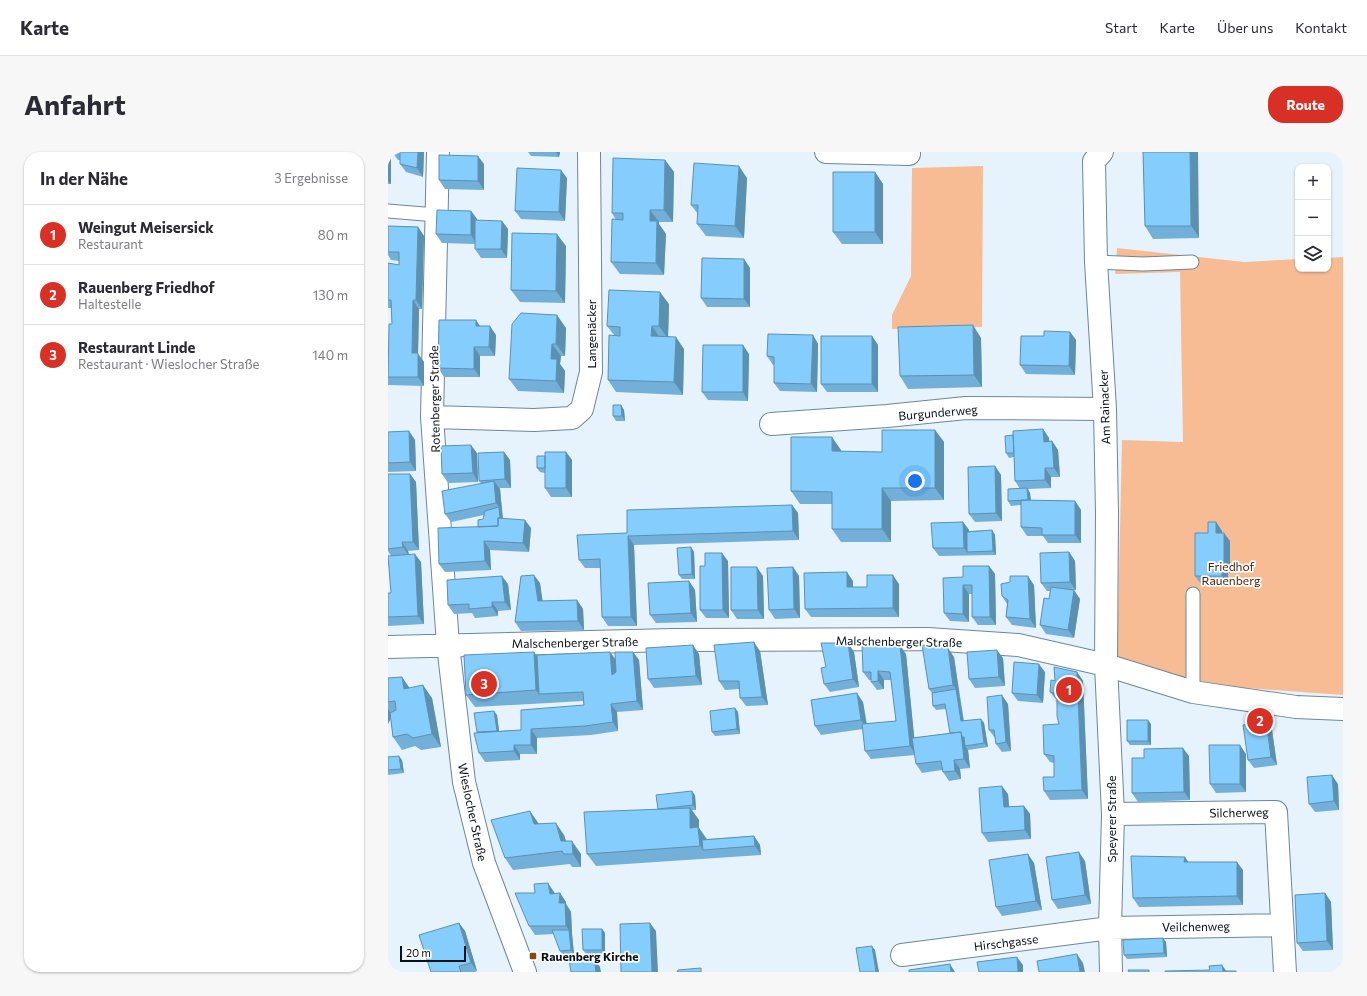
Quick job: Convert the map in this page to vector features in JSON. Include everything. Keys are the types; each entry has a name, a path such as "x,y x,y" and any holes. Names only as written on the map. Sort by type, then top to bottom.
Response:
{"street":[{"name":"Rotenberger Straße","path":"438,152 432,417 448,645"},
{"name":"Langenäcker","path":"432,417 534,420 572,418 582,409 591,372 589,152"},
{"path":"826,152 909,154"},
{"name":"Am Rainacker","path":"1102,152 1094,161 1096,262 1105,409 1107,513 1106,666"},
{"name":"Burgunderweg","path":"771,424 887,416 966,408 1105,409"},
{"name":"Malschenberger Straße","path":"388,647 672,640 928,639 1018,645 1106,666 1194,692 1296,707 1343,709"},
{"name":"Wieslocher Straße","path":"448,645 464,782 484,863 525,972"},
{"name":"Speyerer Straße","path":"1106,666 1113,814 1110,928 1111,972"},
{"name":"Silcherweg","path":"1113,814 1276,812 1285,972"},
{"name":"Veilchenweg","path":"1110,928 1282,925"},
{"name":"Hirschgasse","path":"902,955 1110,928"}],"lane":[{"path":"388,211 436,215"},
{"path":"1096,262 1143,264 1192,262"},
{"path":"1194,594 1194,692"}],"green space":[{"path":"983,166 982,327 892,329 892,315 911,276 912,168"},
{"name":"Friedhof Rauenberg","path":"1117,248 1244,262 1295,259 1295,272 1331,272 1331,258 1343,257 1343,695 1232,687 1172,676 1117,660 1122,440 1183,442 1180,272 1115,274"}],"building":[{"path":"400,152 418,152 417,168 400,164"},
{"path":"1143,152 1190,152 1191,226 1145,226"},
{"path":"439,155 478,156 478,181 439,180"},
{"path":"613,158 665,160 664,210 650,210 650,221 657,221 656,263 611,262 612,219 623,220 623,213 612,213"},
{"path":"694,163 739,166 735,226 697,224 698,205 691,205"},
{"path":"517,168 561,170 559,212 515,211"},
{"path":"833,172 875,172 875,232 833,232"},
{"path":"437,210 471,211 471,235 436,234"},
{"path":"475,220 502,221 501,249 475,249"},
{"path":"388,226 418,227 416,300 413,300 412,353 418,353 418,377 388,377 389,324 392,324 391,300 388,300 388,263 399,265 399,252 388,252"},
{"path":"512,233 557,234 556,291 511,290"},
{"path":"702,258 744,259 744,299 701,298"},
{"path":"609,290 660,292 659,326 652,326 651,336 676,337 674,382 608,380 609,335 620,336 620,327 607,326"},
{"path":"521,313 557,315 556,344 552,344 551,359 557,359 556,381 509,379 512,324"},
{"path":"439,320 476,320 476,326 490,326 489,347 474,347 474,369 438,368"},
{"path":"973,325 974,375 900,376 898,327"},
{"path":"1044,331 1070,332 1069,366 1020,365 1021,336 1044,336"},
{"path":"768,334 813,335 811,384 774,383 774,357 767,356"},
{"path":"821,336 872,336 872,384 821,384"},
{"path":"703,345 743,345 743,392 702,392"},
{"path":"613,405 621,405 622,416 613,416"},
{"path":"1043,429 1044,442 1052,441 1054,468 1045,468 1045,480 1015,481 1013,431"},
{"path":"882,430 935,430 935,488 882,488 882,529 832,529 832,492 791,491 791,437 832,437 832,451 882,452"},
{"path":"409,431 410,462 388,463 388,432"},
{"path":"1013,435 1014,453 1006,453 1005,436"},
{"path":"471,445 473,473 442,474 441,446"},
{"path":"504,452 505,479 479,481 478,453"},
{"path":"545,452 566,452 566,488 545,488"},
{"path":"537,456 545,456 545,468 537,468"},
{"path":"995,466 996,513 969,514 968,467"},
{"path":"388,474 410,474 413,542 402,542 403,547 388,549"},
{"path":"494,481 496,503 445,514 442,491"},
{"path":"1027,488 1028,500 1008,501 1008,489"},
{"path":"1021,500 1075,501 1075,535 1042,535 1042,528 1021,527"},
{"path":"792,505 793,531 628,536 631,617 602,617 600,559 579,560 577,535 627,533 627,510"},
{"path":"499,507 500,518 498,518 498,526 478,527 478,520 483,519 485,511"},
{"path":"498,518 525,520 523,543 484,541 485,561 439,564 438,528 498,526"},
{"path":"963,522 964,548 933,548 931,523"},
{"path":"1208,522 1216,522 1216,533 1224,533 1224,565 1222,565 1222,576 1195,576 1195,533 1208,533"},
{"path":"992,530 993,551 967,552 967,532"},
{"path":"691,547 692,574 679,575 677,548"},
{"path":"1069,552 1070,582 1041,583 1040,553"},
{"path":"705,553 722,553 723,610 700,610 700,566 705,566"},
{"path":"415,554 418,616 388,617 388,593 391,593 388,556"},
{"path":"963,566 989,566 990,617 972,617 972,585 963,585 963,614 944,613 943,578 963,577"},
{"path":"731,567 757,567 758,610 731,610"},
{"path":"793,567 794,609 769,610 767,568"},
{"path":"847,572 847,587 867,587 867,575 893,575 893,608 805,609 804,573"},
{"path":"534,575 538,601 577,600 578,621 515,622 521,576"},
{"path":"502,576 505,602 492,602 492,607 469,609 469,604 448,605 447,580"},
{"path":"1010,576 1028,576 1030,619 1006,617 1008,600 1002,596 1001,584 1010,582"},
{"path":"689,581 691,613 650,615 648,583"},
{"path":"1051,587 1074,590 1068,630 1040,625 1044,598 1049,599"},
{"path":"754,642 762,697 740,698 739,681 719,681 714,645"},
{"path":"821,643 848,643 853,679 824,684 821,668 826,667"},
{"path":"862,643 900,645 910,746 865,751 862,724 896,721 890,672 878,671 878,681 871,682 871,672 863,672"},
{"path":"693,645 696,676 648,679 646,648"},
{"path":"922,645 948,648 953,685 929,689"},
{"path":"997,650 999,677 969,679 967,652"},
{"path":"534,652 536,690 466,695 464,655"},
{"path":"610,652 612,675 616,672 615,652 633,652 637,701 611,704 613,722 585,726 531,729 531,745 514,745 514,751 479,753 474,733 521,730 521,710 584,705 583,692 539,694 537,655"},
{"path":"1014,662 1039,664 1037,695 1012,693"},
{"path":"1054,667 1077,672 1082,790 1044,791 1043,777 1054,777 1054,756 1044,754 1043,725 1059,724 1057,716 1057,694 1050,692 1051,680 1055,681"},
{"path":"402,677 404,689 423,685 432,734 413,738 407,734 393,737 390,713 396,710 395,701 388,702 388,678"},
{"path":"956,689 961,721 981,719 984,743 965,746 964,737 962,737 961,732 950,733 945,704 933,706 932,693"},
{"path":"857,693 861,720 815,726 811,700"},
{"path":"1002,695 1006,742 996,744 994,730 989,730 987,697"},
{"path":"735,708 737,729 712,732 710,711"},
{"path":"494,711 497,731 477,732 474,713"},
{"path":"1127,720 1148,720 1148,741 1127,741"},
{"path":"1266,721 1271,757 1248,760 1243,725"},
{"path":"961,732 964,759 954,760 955,771 943,772 941,761 916,764 912,738"},
{"path":"1209,745 1240,745 1240,784 1210,784"},
{"path":"1183,748 1184,792 1132,793 1132,758 1144,758 1144,749"},
{"path":"399,756 401,769 388,770 388,757"},
{"path":"1332,775 1334,801 1309,804 1307,777"},
{"path":"1002,786 1004,807 1024,806 1025,830 982,833 979,788"},
{"path":"692,791 693,805 658,809 656,795"},
{"path":"690,808 690,828 698,827 700,846 587,854 584,812"},
{"path":"530,811 534,824 556,823 561,841 572,841 573,854 564,854 562,851 505,858 491,820"},
{"path":"754,836 755,846 703,850 702,840"},
{"path":"1079,852 1085,895 1052,900 1046,857"},
{"path":"1028,854 1036,901 996,907 989,860"},
{"path":"1131,856 1185,857 1184,862 1237,862 1237,896 1133,898"},
{"path":"548,883 550,894 560,893 559,903 565,903 566,926 529,926 515,893 535,893 534,884"},
{"path":"1325,893 1327,941 1297,943 1295,895"},
{"path":"459,923 471,963 459,966 461,972 431,972 419,935"},
{"path":"650,923 652,972 621,972 620,924"},
{"path":"582,929 602,929 602,950 583,950"},
{"path":"552,930 569,930 571,950 560,951"},
{"path":"1163,938 1164,953 1124,955 1123,940"},
{"path":"872,946 876,972 860,972 856,948"},
{"path":"1077,954 1080,972 1039,972 1037,961"},
{"path":"1017,957 1018,972 979,972 977,962"},
{"path":"594,958 596,972 571,972 569,960"},
{"path":"950,964 951,972 909,972 909,970"},
{"path":"1222,965 1223,971 1236,972 1165,972 1210,970 1209,966"},
{"path":"701,968 701,972 677,972 678,970"},
{"path":"1128,970 1149,970 1149,972 1129,972"}],"place":[{"name":"Restaurant Linde","path":"484,684"},
{"name":"Weingut Meisersick","path":"1069,690"},
{"name":"Rauenberg Friedhof","path":"1260,721"},
{"name":"Rauenberg Kirche","path":"533,956"}]}
